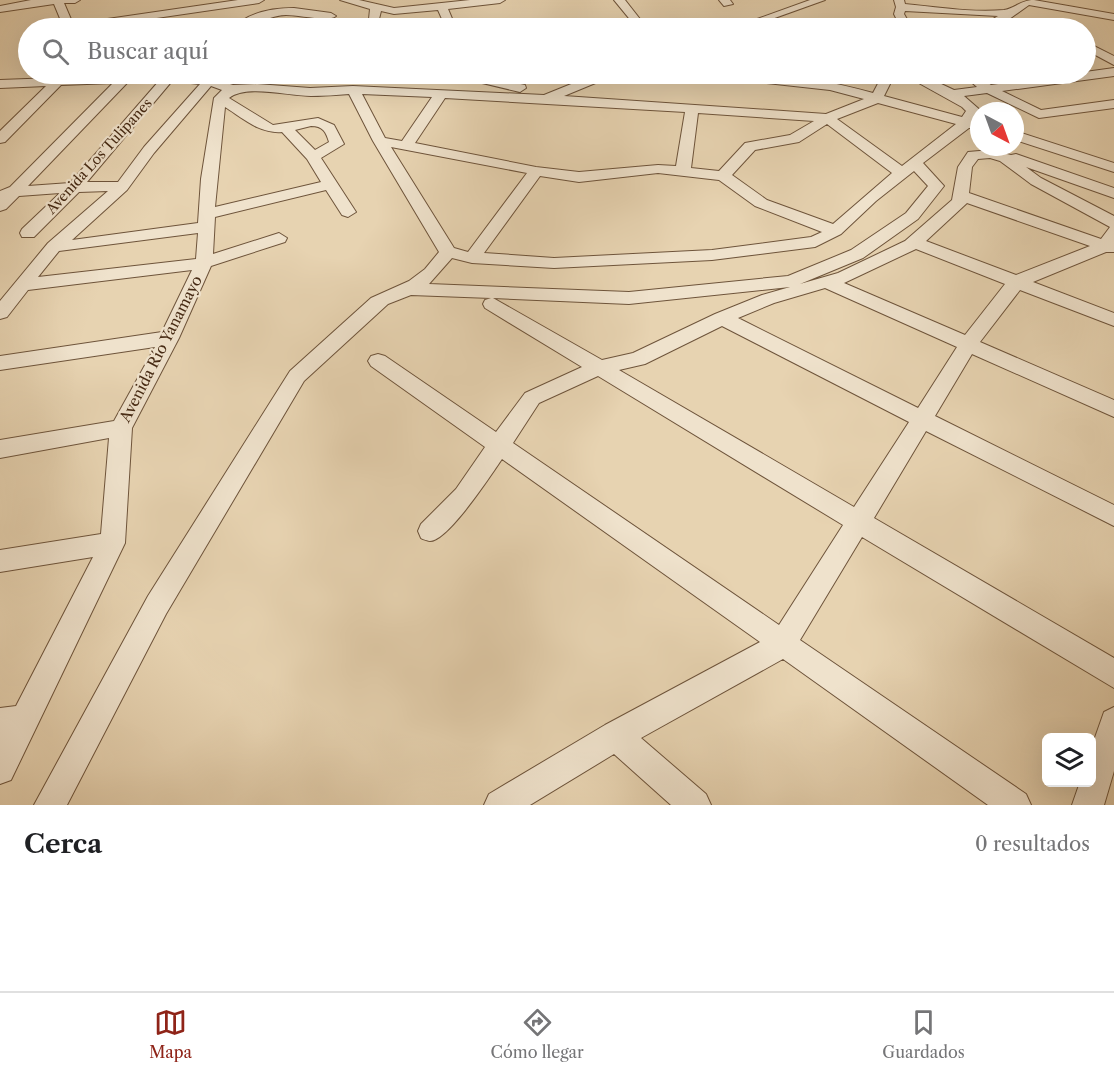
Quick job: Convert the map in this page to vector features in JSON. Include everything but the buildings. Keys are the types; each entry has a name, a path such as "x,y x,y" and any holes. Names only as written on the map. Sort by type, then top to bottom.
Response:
{"street":[{"path":"2,10 43,1 75,0"},
{"path":"135,18 258,0"},
{"path":"328,18 349,1 376,7 442,6 462,2 500,0"},
{"path":"620,1 632,0"},
{"path":"767,18 820,0"},
{"path":"1050,0 1062,15"},
{"path":"1074,0 1113,17"},
{"path":"620,1 634,18"},
{"path":"58,2 65,18"},
{"path":"233,3 236,18"},
{"path":"1001,18 1027,3 1062,15 1113,17"},
{"path":"900,4 956,12 1008,13"},
{"path":"442,6 447,18"},
{"path":"374,18 376,7"},
{"path":"255,18 272,11 296,11 331,16"},
{"path":"1096,45 1114,47"},
{"path":"1096,50 1114,61"},
{"path":"1096,74 1114,72"},
{"path":"2,86 18,75"},
{"path":"2,86 18,84"},
{"path":"0,139 56,84"},
{"path":"0,206 7,192 119,84"},
{"name":"Avenida Los Tulipanes","path":"28,233 75,187 163,84"},
{"path":"199,84 220,89 264,126 271,129 318,121 327,125 333,130 337,144 313,157"},
{"path":"257,88 259,84"},
{"path":"502,84 550,96 581,84"},
{"path":"812,84 831,86 970,123"},
{"path":"723,176 750,146 794,139 828,118 875,99 884,84"},
{"path":"932,84 953,94 970,108"},
{"path":"981,84 1039,114 1114,104"},
{"path":"953,94 1025,84"},
{"path":"0,313 54,247 122,187 149,150 202,90 257,88 310,92 353,90 440,95 550,96 828,118 853,139 909,168 936,186 912,216 857,254 791,280 629,298 408,289"},
{"name":"Avenida Río Yanamayo","path":"0,769 12,721 113,543 121,428 170,338 204,263 220,89"},
{"path":"353,90 380,141 448,252 472,258 554,263 712,255 815,242 835,231 870,198 970,125"},
{"path":"405,147 440,95"},
{"path":"683,170 692,108"},
{"path":"1030,140 1039,114"},
{"path":"286,128 313,157 348,212"},
{"path":"1024,138 1114,168"},
{"path":"380,141 579,177 658,168 723,176 761,203 835,231"},
{"path":"430,531 464,496 532,398 598,368 638,359 722,318 768,299 844,277 914,242 960,201 965,167 974,155 991,154 1005,158 1112,237"},
{"path":"1011,156 1114,193"},
{"path":"472,258 536,171"},
{"path":"54,247 207,220 331,184"},
{"path":"7,192 75,187 122,187"},
{"path":"961,195 1112,237"},
{"path":"500,805 616,736 782,645 968,345 1016,282 1112,237"},
{"path":"23,285 204,263 279,238"},
{"path":"914,242 1114,320"},
{"path":"50,805 157,605 297,376 377,302 391,294 408,289 435,271 448,252"},
{"path":"826,282 1114,409"},
{"path":"492,304 1114,674"},
{"path":"722,318 1114,516"},
{"path":"0,363 170,338"},
{"path":"378,361 782,645 1015,805"},
{"path":"0,449 121,428"},
{"path":"0,561 113,543"},
{"path":"1088,805 1114,722"},
{"path":"616,736 695,805"}]}
